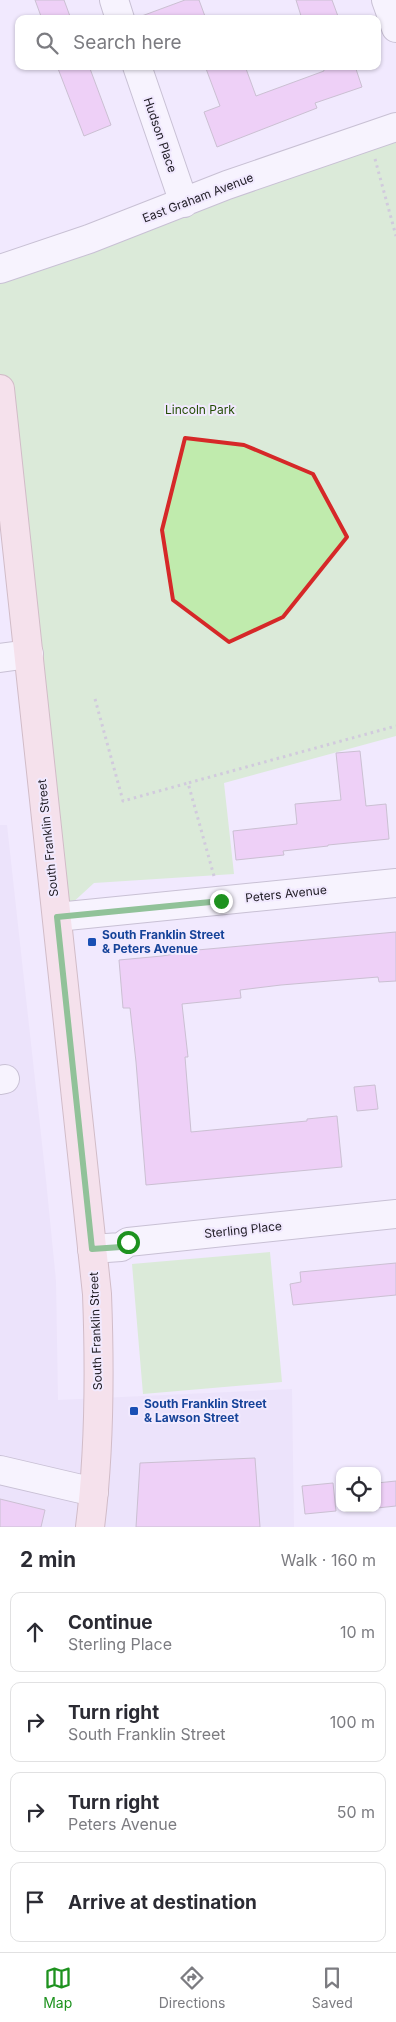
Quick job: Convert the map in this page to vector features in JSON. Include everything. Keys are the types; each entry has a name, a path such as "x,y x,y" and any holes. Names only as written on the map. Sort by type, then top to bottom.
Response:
{"main road":[{"name":"South Franklin Street","path":"0,390 97,1294 100,1372 98,1446 90,1527"}],"street":[{"path":"114,0 119,15"},
{"path":"386,0 396,28"},
{"name":"Hudson Place","path":"138,70 184,203"},
{"name":"East Graham Avenue","path":"0,269 89,239 227,186 396,127"},
{"path":"0,658 28,654"},
{"name":"Peters Avenue","path":"57,917 396,883"},
{"name":"Sterling Place","path":"92,1249 121,1247 128,1242 396,1214"},
{"path":"0,1470 94,1492"}],"path":[{"path":"368,137 396,236"},
{"path":"95,699 123,801 396,726"},
{"path":"188,783 221,901"}],"highlighted area":[{"path":"185,438 244,445 313,474 347,537 283,617 229,642 173,600 162,530"}],"shaded area":[{"path":"0,825 7,825 46,1180 56,1281 58,1400 292,1389 294,1527 0,1527"}],"green space":[{"name":"Lincoln Park","path":"396,127 396,736 224,783 234,874 94,883 57,917 0,389 0,269"},
{"path":"270,1252 282,1382 143,1394 132,1264"}],"building":[{"path":"35,0 64,0 70,15 41,15"},
{"path":"185,0 199,0 205,15 144,15"},
{"path":"296,0 332,0 338,15 301,15"},
{"path":"59,70 90,70 111,125 84,136"},
{"path":"206,70 246,70 256,96 324,70 356,70 362,87 315,103 317,108 217,147 204,112 220,106"},
{"path":"360,751 366,806 386,804 389,839 283,851 284,855 236,860 233,831 297,824 295,804 341,800 336,753"},
{"path":"396,932 396,981 379,982 378,977 281,985 240,990 241,998 182,1004 188,1057 185,1057 191,1132 307,1121 307,1119 337,1116 342,1167 146,1185 130,1008 123,1008 119,960 162,956 175,954 175,952"},
{"path":"375,1085 378,1109 357,1111 354,1087"},
{"path":"396,1263 396,1295 293,1305 290,1284 301,1282 300,1272"},
{"path":"255,1458 260,1527 136,1527 140,1463"},
{"path":"396,1481 396,1506 381,1508 381,1483"},
{"path":"333,1483 336,1511 305,1514 302,1486"},
{"path":"0,1499 45,1510 41,1527 0,1527"}],"place":[{"name":"South Franklin Street & Peters Avenue","path":"92,942"},
{"name":"South Franklin Street & Lawson Street","path":"134,1411"}],"route":[{"path":"128,1242 121,1247 92,1249 57,917 221,901"}]}
